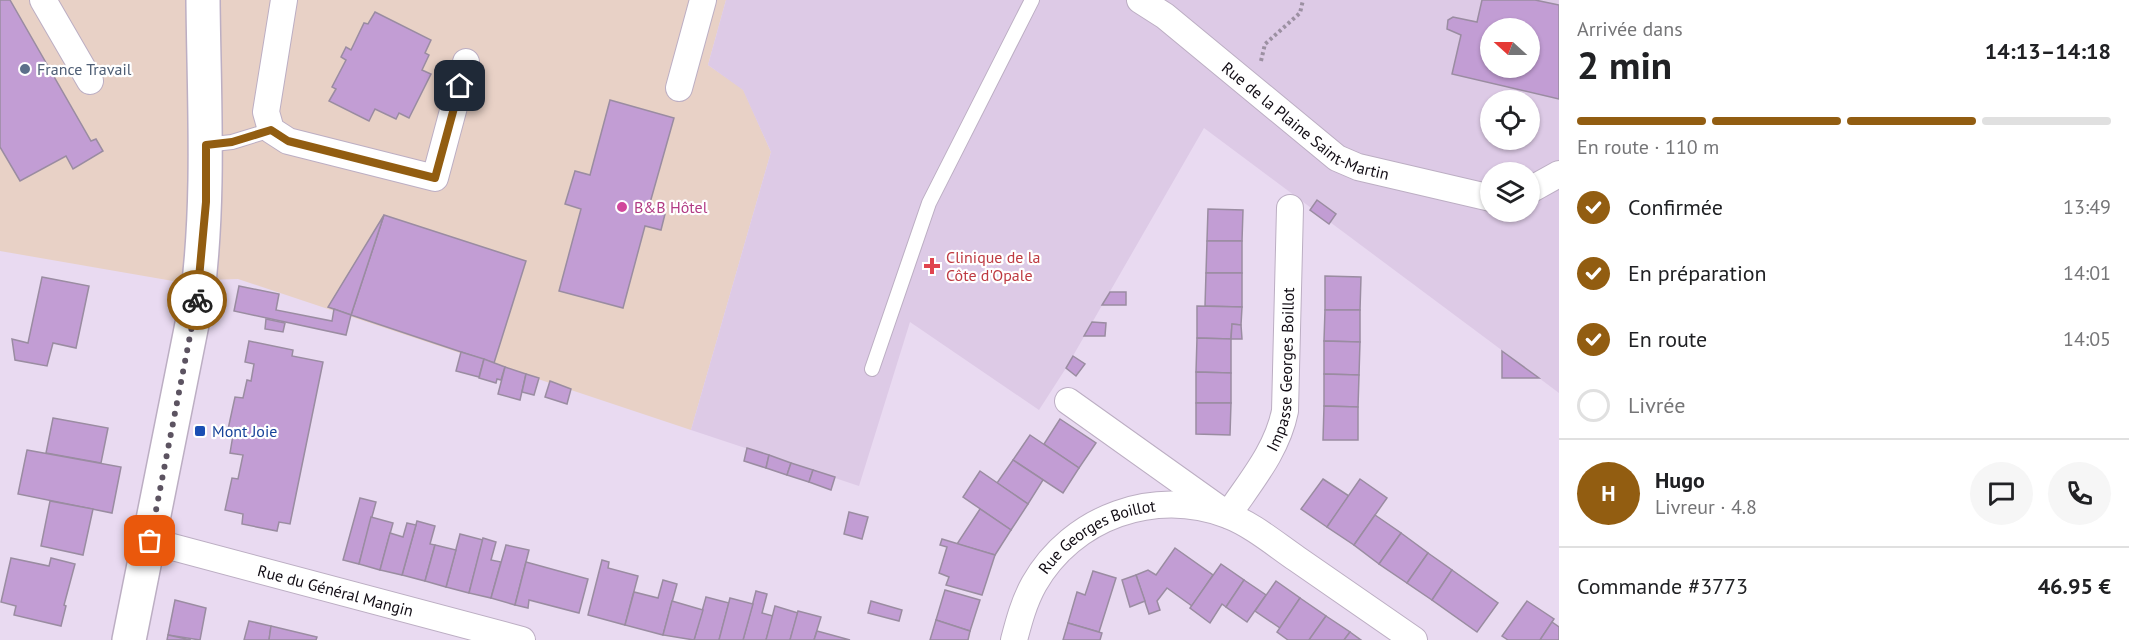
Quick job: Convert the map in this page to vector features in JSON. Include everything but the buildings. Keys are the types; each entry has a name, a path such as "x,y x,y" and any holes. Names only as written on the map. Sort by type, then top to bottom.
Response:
{"main road":[{"path":"129,640 197,299 206,202 203,0"}],"street":[{"path":"43,0 90,81"},
{"path":"284,0 266,100 266,112 271,130 288,141 435,178 466,62"},
{"path":"679,88 703,0"},
{"name":"Rue de la Plaine Saint-Martin","path":"1140,0 1165,16 1328,153 1348,164 1480,195"},
{"path":"1540,184 1559,174"},
{"name":"Impasse Georges Boillot","path":"1228,515 1272,448 1281,428 1284,411 1290,208"},
{"name":"Rue Georges Boillot","path":"1068,401 1228,515 1259,532 1414,640"},
{"name":"Rue Georges Boillot","path":"1014,640 1026,600 1043,570 1067,542 1092,525 1124,512 1155,505 1183,504 1228,515"},
{"name":"Rue du Général Mangin","path":"150,541 522,640"}],"lane":[{"path":"872,369 929,203 1032,0"},
{"path":"206,145 232,142 271,130"}],"path":[{"path":"1253,91 1265,44 1300,13 1303,0"}],"shaded area":[{"path":"0,0 726,0 708,65 743,89 771,152 691,430 238,279 173,281 0,251"},
{"name":"Clinique de la Côte d'Opale","path":"726,0 1559,0 1559,393 1204,128 1066,368 1039,410 910,322 859,486 691,430 771,152 743,90 708,65"}],"way so far":[{"path":"150,541 197,300"}],"place":[{"name":"France Travail","path":"25,69"},
{"name":"B&B Hôtel","path":"622,207"},
{"name":"Clinique de la Côte d'Opale","path":"932,266"},
{"name":"Mont Joie","path":"200,431"}],"route":[{"path":"197,300 206,202 206,145 232,142 271,130 288,141 435,178 460,86"}]}
